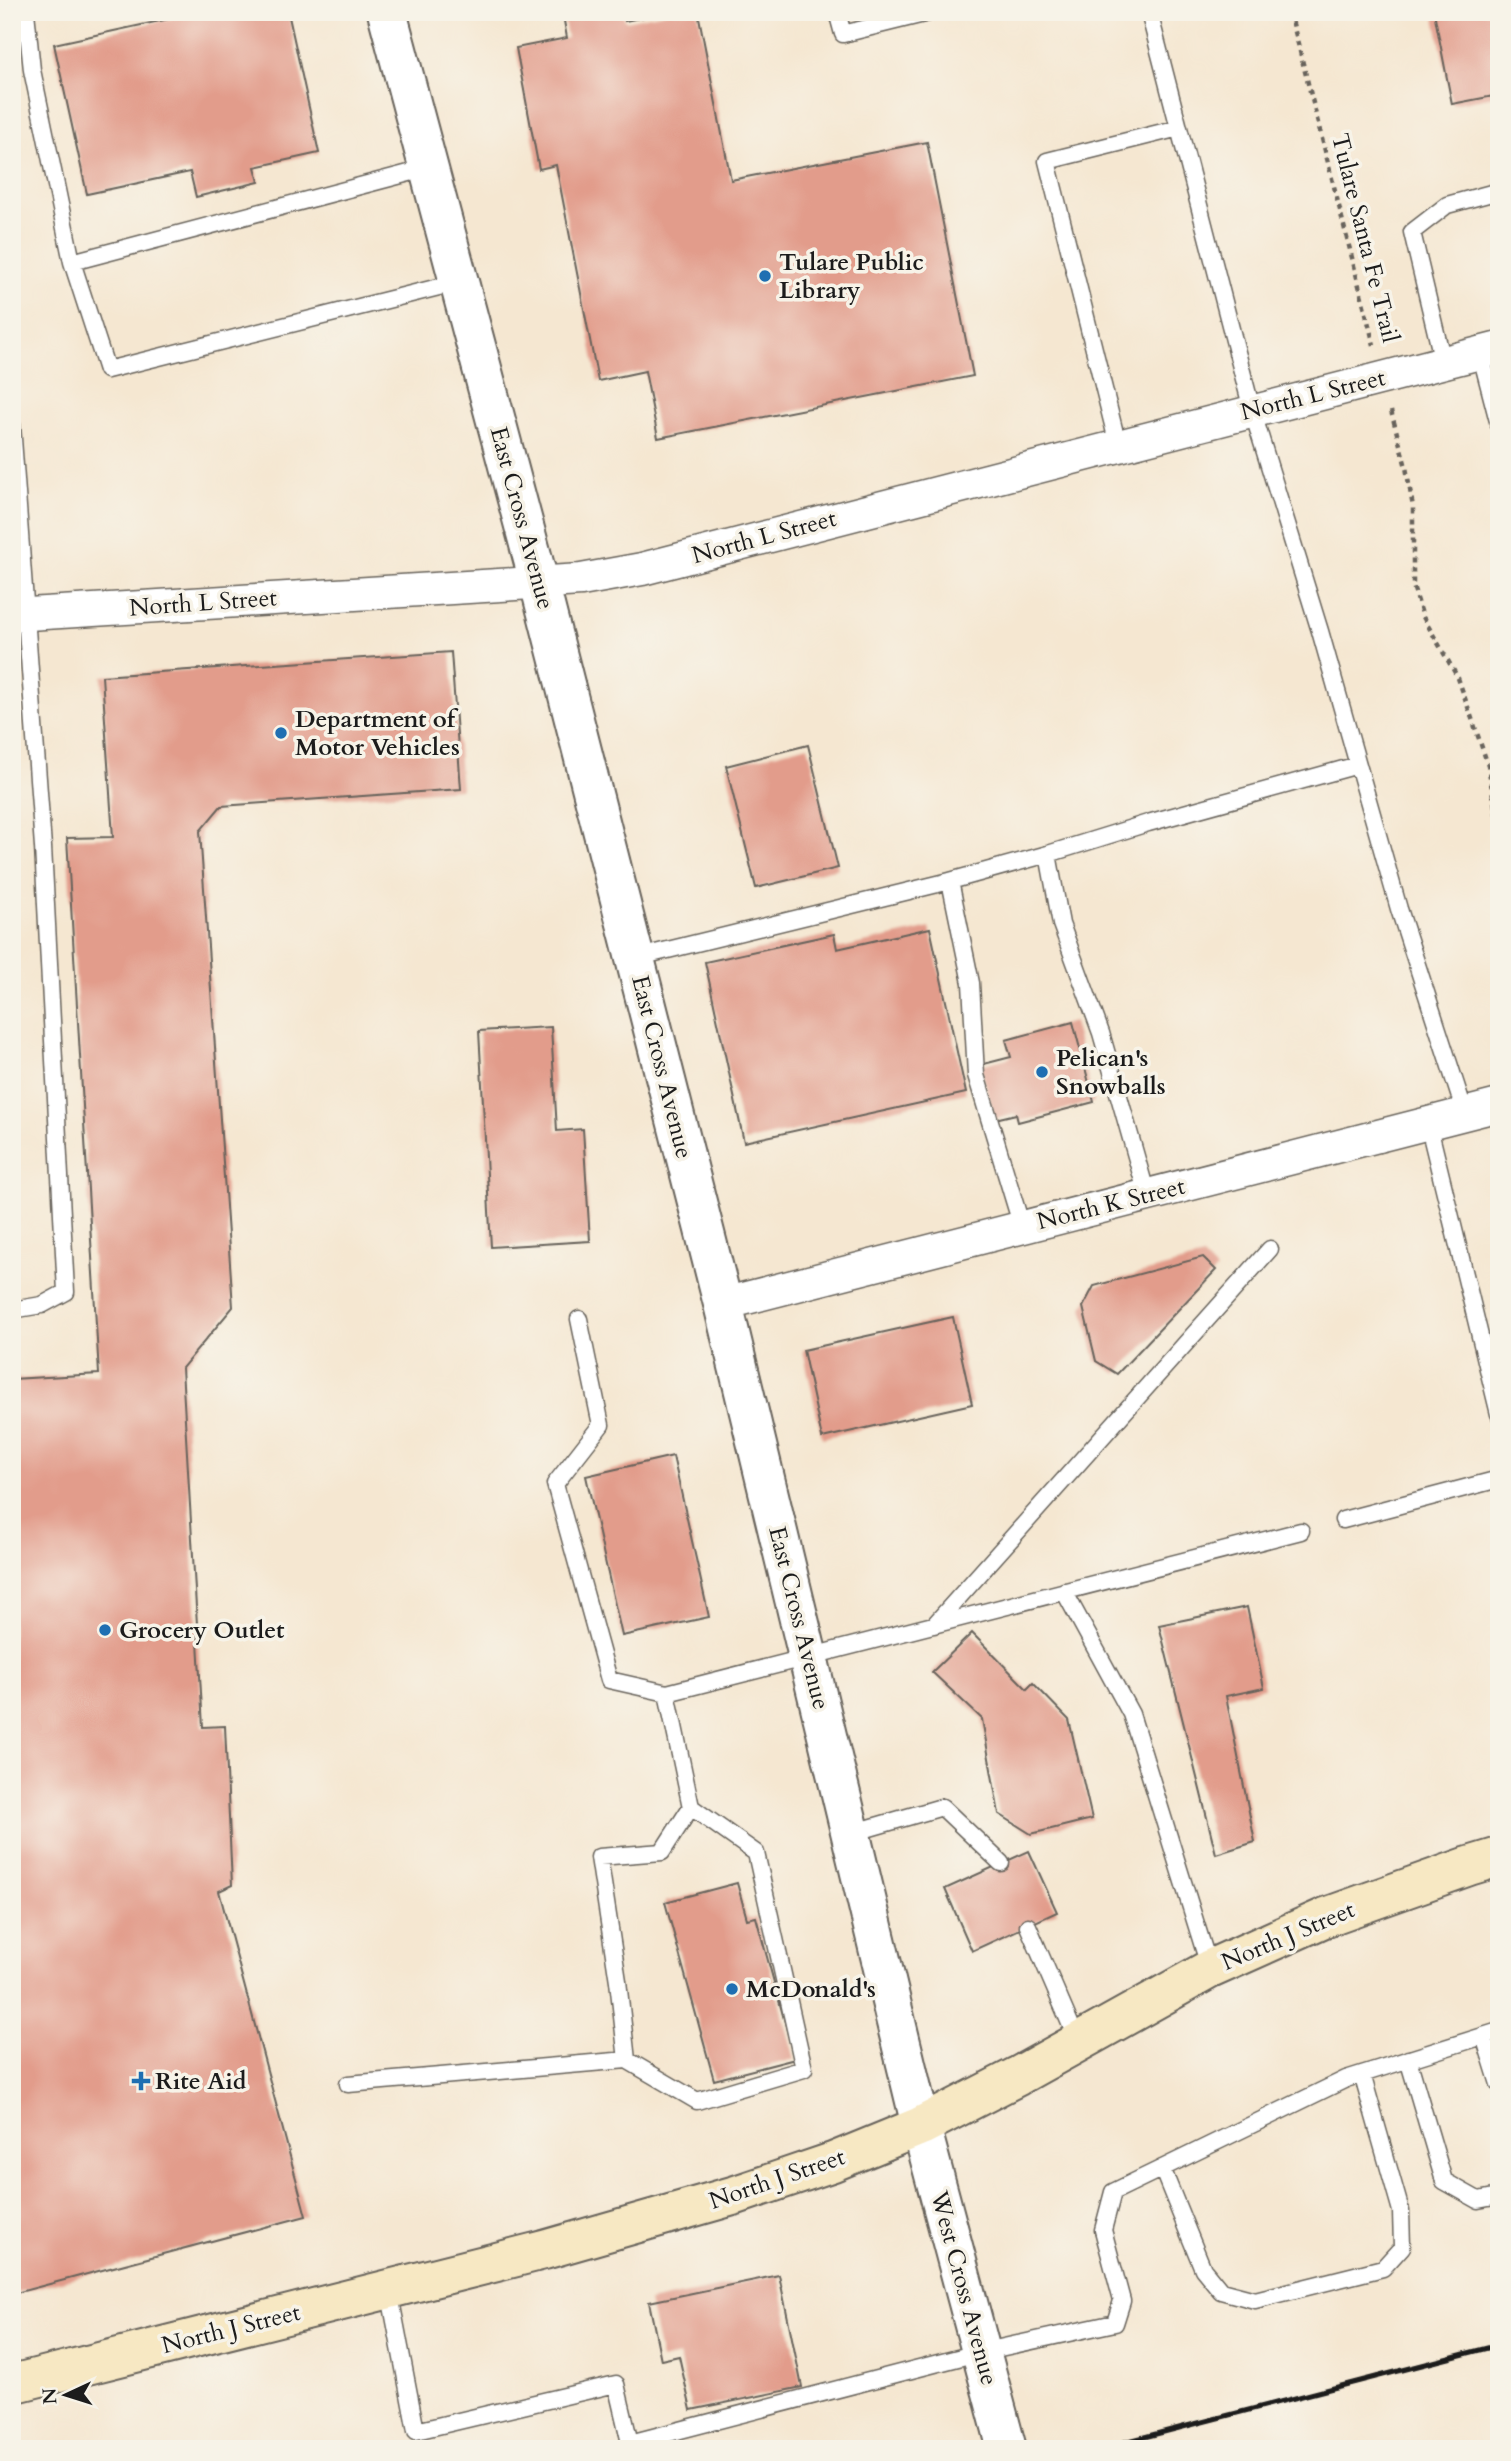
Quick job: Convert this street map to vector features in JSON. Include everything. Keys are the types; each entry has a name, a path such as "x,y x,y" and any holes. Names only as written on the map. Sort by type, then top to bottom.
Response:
{"main road":[{"name":"North J Street","path":"12,2384 544,2250 736,2195 833,2162 922,2126 1210,1969 1326,1917 1499,1857"}],"street":[{"name":"East Cross Avenue","path":"387,12 539,582 723,1304 922,2126"},
{"name":"North L Street","path":"19,614 581,580 642,569 1489,350"},
{"name":"North K Street","path":"723,1304 1499,1105"},
{"name":"West Cross Avenue","path":"922,2126 1007,2449"}],"lane":[{"path":"26,12 32,70 72,262 107,370 459,282"},
{"path":"837,12 843,34 932,12"},
{"path":"1149,12 1252,410 1399,909 1465,1114"},
{"path":"1118,445 1047,161 1179,128"},
{"path":"72,262 428,168"},
{"path":"1443,362 1412,232 1447,205 1499,191"},
{"path":"1489,350 1499,425"},
{"path":"12,425 19,614 43,847 66,1292 42,1305 12,1310"},
{"path":"635,958 950,881 1048,854 1148,822 1358,765"},
{"path":"1048,854 1060,924 1101,1032 1147,1195"},
{"path":"950,881 971,983 976,1075 1023,1227"},
{"path":"1428,1123 1499,1415"},
{"path":"934,1625 1270,1249"},
{"path":"579,1319 601,1425 555,1484 609,1680 667,1693 1301,1531"},
{"path":"1343,1520 1499,1479"},
{"path":"1064,1591 1131,1714 1210,1969"},
{"path":"348,2084 627,2060 697,2101 804,2069 756,1853 691,1807 667,1693"},
{"path":"627,2060 599,1857 662,1852 691,1807"},
{"path":"852,1833 942,1807 1001,1863"},
{"path":"1028,1926 1078,2042"},
{"path":"389,2290 416,2431 616,2384 631,2442 981,2352 1115,2323 1122,2301 1103,2230 1113,2192 1346,2079 1491,2033 1499,2084"},
{"path":"1408,2059 1444,2181 1478,2200 1499,2196"},
{"path":"1162,2168 1203,2269 1221,2291 1255,2300 1383,2268 1402,2247 1401,2211 1362,2074"}],"path":[{"name":"Tulare Santa Fe Trail","path":"1290,12 1406,467 1413,507 1413,586 1423,617 1458,678 1488,765 1499,832"}],"building":[{"path":"201,12 288,12 319,153 255,167 259,182 196,197 190,172 87,194 54,44"},
{"name":"Tulare Public Library","path":"579,12 623,12 625,21 668,12 698,12 731,180 927,142 973,376 658,438 645,371 598,381 556,165 539,169 516,48 567,38 563,15"},
{"path":"1434,12 1499,12 1499,95 1452,104"},
{"path":"451,652 461,789 221,806 200,831 233,1307 182,1368 203,1727 225,1726 232,1885 219,1891 306,2216 12,2294 12,1379 99,1374 67,838 113,837 102,676"},
{"path":"808,745 838,868 756,888 726,766"},
{"path":"930,928 966,1093 744,1142 705,962 834,934 837,949"},
{"path":"1073,1022 1094,1102 1018,1122 1016,1114 995,1119 980,1065 1011,1057 1006,1040"},
{"path":"551,1027 557,1131 583,1129 590,1241 491,1247 479,1031"},
{"path":"1203,1257 1216,1270 1117,1374 1096,1361 1083,1307 1094,1286"},
{"path":"953,1317 972,1404 822,1438 803,1350"},
{"path":"673,1456 709,1617 622,1636 586,1476"},
{"path":"1247,1607 1264,1688 1226,1696 1255,1842 1216,1854 1159,1625"},
{"path":"972,1633 1027,1689 1033,1683 1069,1720 1092,1819 1031,1834 999,1814 982,1719 932,1672"},
{"path":"1029,1851 1057,1912 972,1951 945,1889"},
{"name":"McDonald's","path":"737,1883 747,1919 756,1917 795,2059 714,2080 665,1902"},
{"path":"779,2275 802,2387 691,2410 679,2356 661,2360 649,2302"}],"railway":[{"path":"1098,2449 1499,2345"}],"place":[{"name":"Tulare Public Library","path":"765,276"},
{"name":"Department of Motor Vehicles","path":"281,733"},
{"name":"Pelican's Snowballs","path":"1042,1072"},
{"name":"Grocery Outlet","path":"105,1630"},
{"name":"McDonald's","path":"732,1989"},
{"name":"Rite Aid","path":"141,2081"}]}
